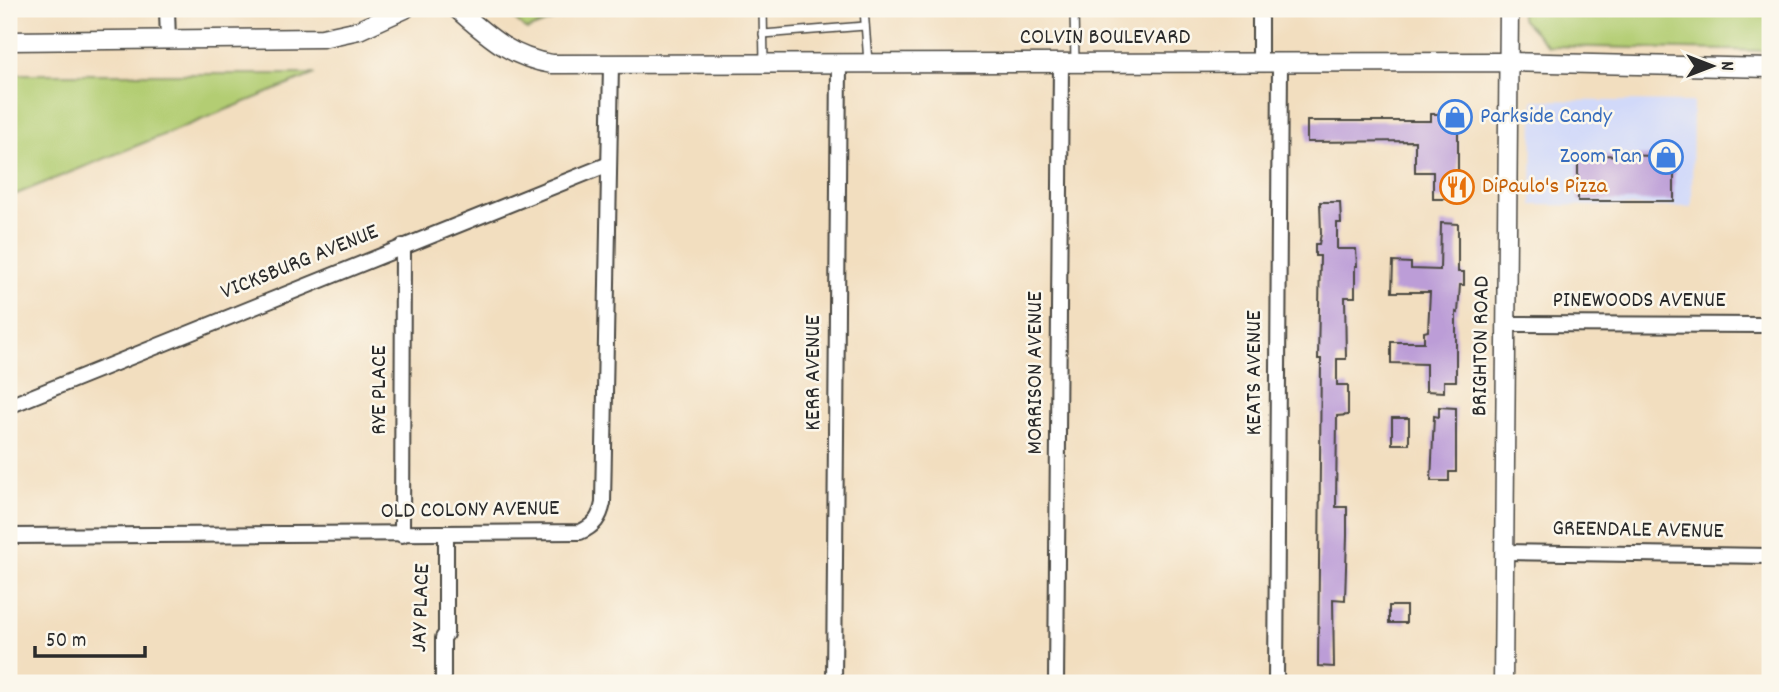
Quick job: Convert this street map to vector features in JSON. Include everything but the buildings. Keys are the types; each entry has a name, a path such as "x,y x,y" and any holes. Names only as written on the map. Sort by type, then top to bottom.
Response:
{"street":[{"path":"167,9 168,40"},
{"path":"9,41 322,38 359,30 405,9"},
{"name":"COLVIN BOULEVARD","path":"457,9 490,38 518,56 552,64 1509,62 1770,68"},
{"path":"1260,9 1260,63"},
{"name":"BRIGHTON ROAD","path":"1503,683 1509,9"},
{"name":"KERR AVENUE","path":"834,683 839,62"},
{"name":"MORRISON AVENUE","path":"1056,683 1068,62"},
{"name":"KEATS AVENUE","path":"1276,683 1280,63"},
{"name":"OLD COLONY AVENUE","path":"9,536 580,532 596,522 601,513 603,490 611,64"},
{"name":"VICKSBURG AVENUE","path":"9,406 609,164"},
{"name":"RYE PLACE","path":"402,534 403,246"},
{"name":"PINEWOODS AVENUE","path":"1507,324 1770,325"},
{"name":"JAY PLACE","path":"443,683 446,534"},
{"name":"GREENDALE AVENUE","path":"1505,552 1770,556"}],"lane":[{"path":"764,63 763,9 766,9"},
{"path":"864,9 868,62"},
{"path":"1068,62 1074,9"},
{"path":"763,34 865,26"}],"shaded area":[{"path":"1533,100 1693,102 1692,207 1532,205"}],"green space":[{"path":"502,9 582,9 527,30"},
{"path":"1521,9 1770,9 1770,51 1548,46 1521,18"},
{"path":"9,74 315,74 9,197"}],"place":[{"name":"Parkside Candy","path":"1455,117"},
{"name":"Zoom Tan","path":"1666,157"},
{"name":"DiPaulo's Pizza","path":"1457,187"}]}
